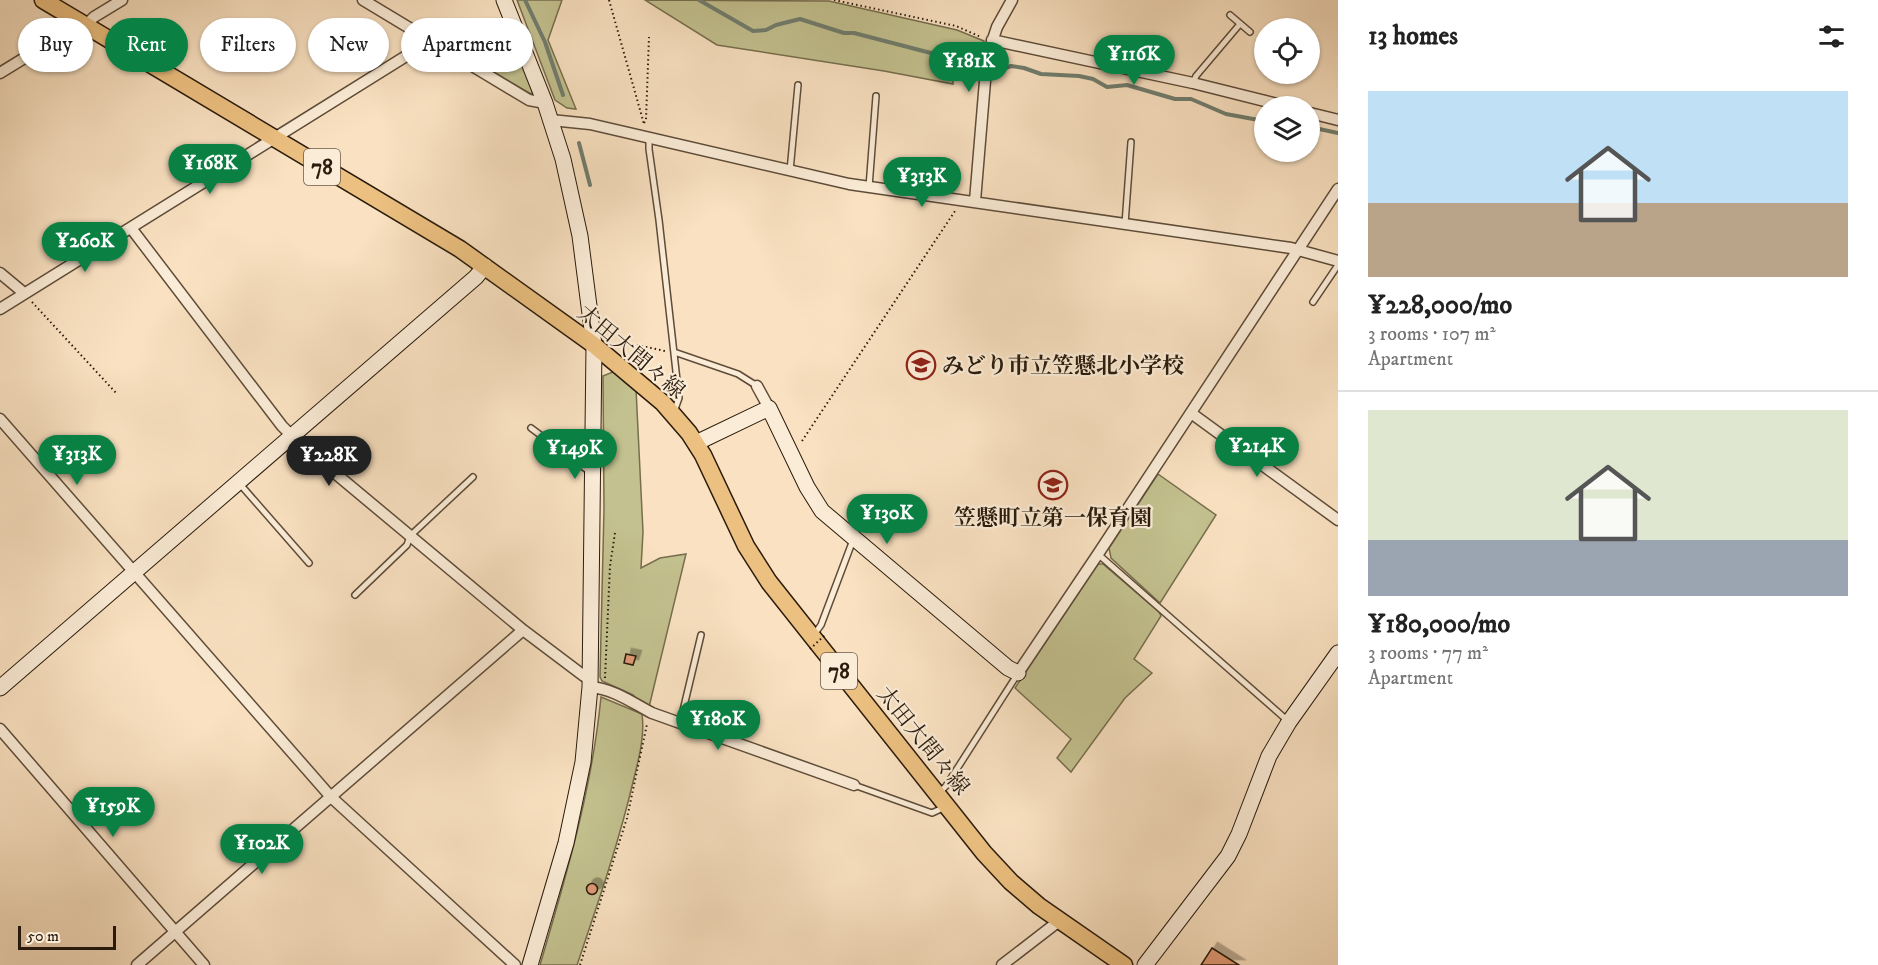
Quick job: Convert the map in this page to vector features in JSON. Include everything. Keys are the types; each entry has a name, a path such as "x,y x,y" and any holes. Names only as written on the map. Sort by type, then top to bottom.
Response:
{"main road":[{"name":"太田大間々線","path":"43,0 74,18"},
{"name":"太田大間々線","path":"93,30 485,266 594,345 650,390 673,413 696,443 746,546 770,582 998,868 1025,894 1059,921 1124,965"}],"street":[{"path":"92,18 122,0"},
{"path":"363,0 401,23"},
{"path":"504,0 551,120 575,208 594,345 591,473 593,681 583,762 566,843 530,965"},
{"path":"975,201 984,82 992,40 1012,0"},
{"path":"992,40 1254,98"},
{"path":"0,309 401,59"},
{"path":"0,73 18,62"},
{"path":"483,72 529,100 545,104"},
{"path":"1320,116 1338,120"},
{"path":"551,120 576,121 869,187 1299,249 1338,263"},
{"path":"757,386 814,501 822,511 1008,668 1018,673 1338,189"},
{"path":"131,228 275,417 292,436 523,630 584,676 652,713 854,785"},
{"path":"0,688 476,277 485,266"},
{"path":"0,273 24,293"},
{"path":"696,443 769,408"},
{"path":"1191,413 1338,520"},
{"path":"0,419 331,797 515,965"},
{"path":"137,965 523,630"},
{"path":"1145,965 1232,849 1266,763 1289,722 1338,653"},
{"path":"0,729 204,965"},
{"path":"1002,965 1059,921"}],"lane":[{"path":"1230,15 1250,32"},
{"path":"1192,83 1240,24"},
{"path":"790,171 798,85"},
{"path":"869,187 876,96"},
{"path":"645,137 649,149 679,398 673,413"},
{"path":"1125,224 1131,142"},
{"path":"1314,302 1338,263"},
{"path":"674,352 747,378 757,386"},
{"path":"531,428 591,473"},
{"path":"355,595 407,545 410,536 473,477"},
{"path":"238,482 309,563"},
{"path":"816,640 854,538"},
{"path":"1098,554 1289,722"},
{"path":"680,723 701,635"},
{"path":"854,785 932,813 941,810 946,786 1018,673"}],"path":[{"path":"609,0 644,124 645,137"},
{"path":"834,0 956,27 992,40"},
{"path":"644,124 649,37"},
{"path":"798,446 958,206"},
{"path":"24,293 117,394"},
{"path":"637,345 674,352"},
{"path":"593,681 603,680 606,676 610,566 615,533"},
{"path":"580,965 627,818 647,725 652,713"}],"shaded area":[{"path":"517,0 562,0 548,40 576,109 567,108 555,100 533,42 533,18 524,18"},
{"path":"645,0 829,1 957,30 984,41 978,71 953,67 953,84 717,45"},
{"path":"493,72 526,72 534,91 531,94"},
{"path":"615,371 636,389 643,532 641,568 660,558 686,554 649,707 633,695 602,681 600,677 604,509 603,376"},
{"path":"1158,474 1216,515 1160,603 1111,558 1109,548"},
{"path":"1098,564 1103,564 1161,616 1134,659 1152,673 1125,698 1071,772 1057,758 1071,739 1015,688"},
{"path":"601,697 642,714 642,738 638,763 615,849 577,965 540,965 585,799"}],"building":[{"path":"626,654 636,656 633,665 624,663"},
{"path":"592,883 598,889 592,895 586,889"},
{"path":"1212,948 1239,965 1201,965"}],"waterway":[{"path":"525,0 545,42 563,95"},
{"path":"699,0 753,31 766,30 800,19 844,33 854,33 977,65"},
{"path":"997,71 1011,66 1041,74 1079,76 1093,79 1107,87 1127,85 1175,99 1191,99 1226,114 1254,119"},
{"path":"1320,129 1338,133"},
{"path":"579,143 590,185"}],"place":[{"name":"みどり市立笠懸北小学校","path":"921,365"},
{"name":"笠懸町立第一保育園","path":"1053,485"}]}
